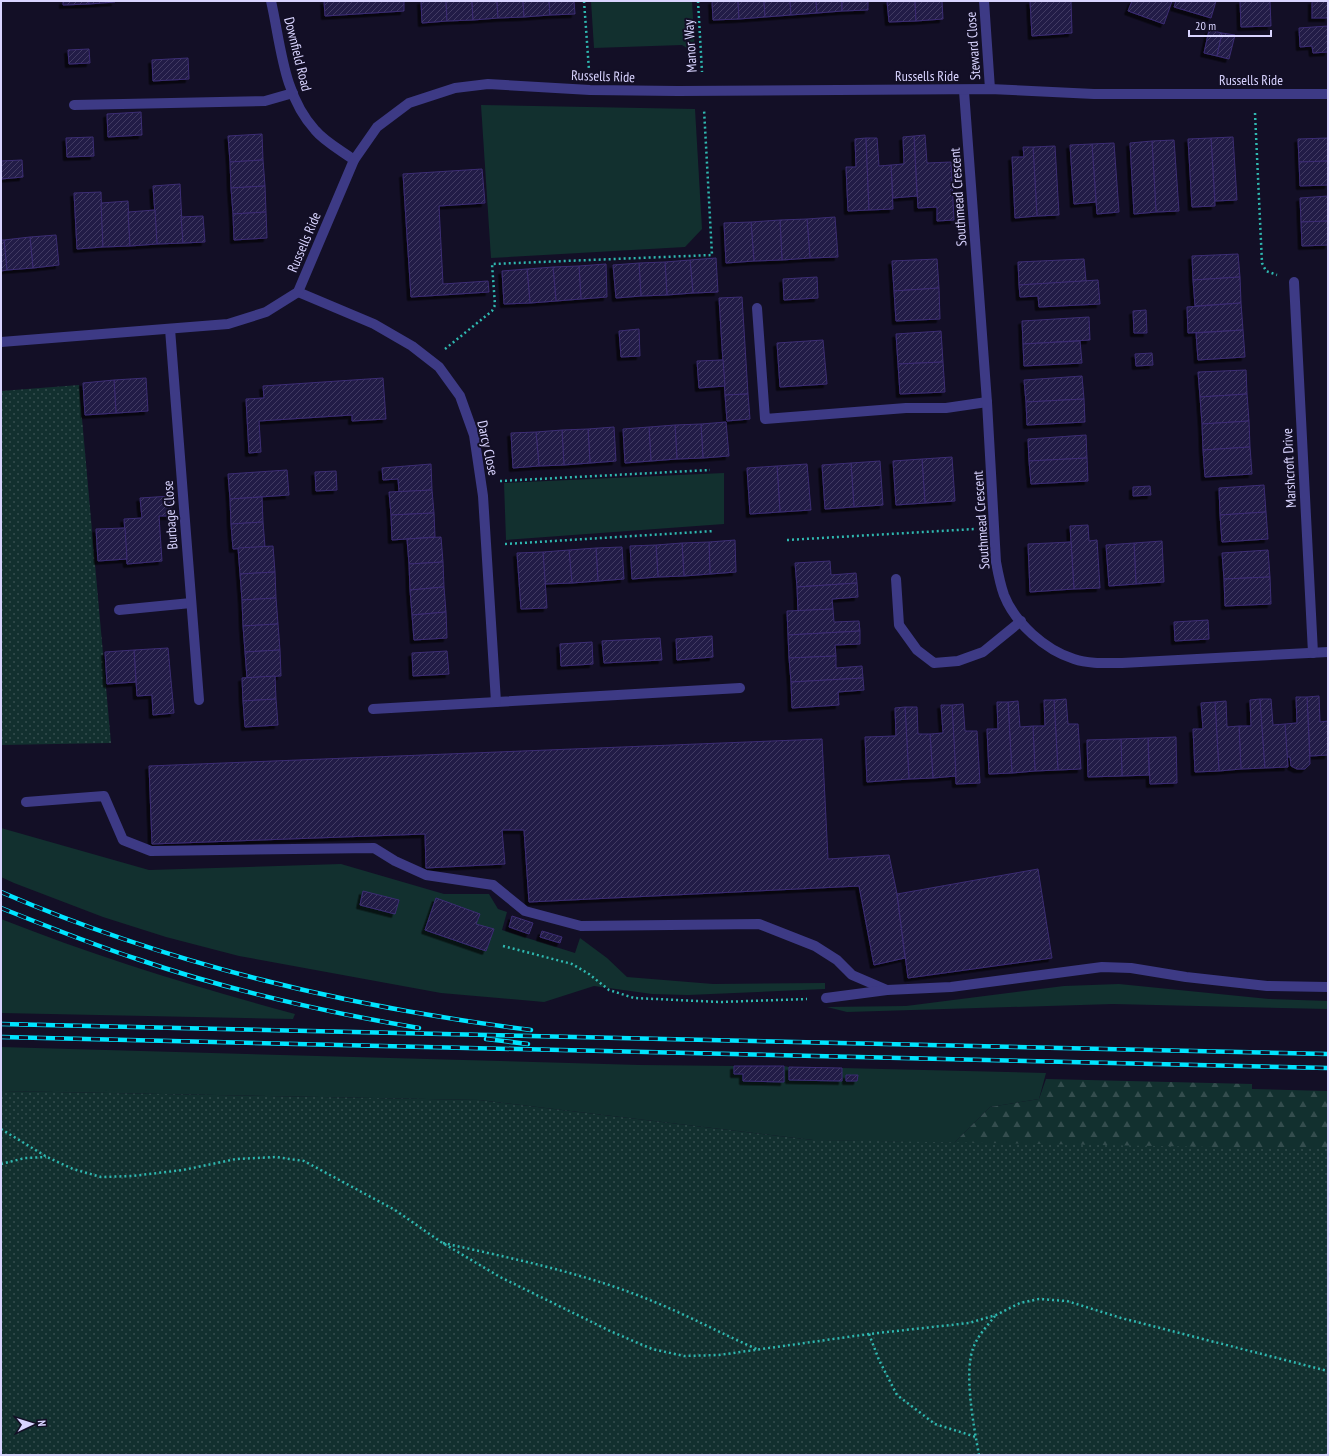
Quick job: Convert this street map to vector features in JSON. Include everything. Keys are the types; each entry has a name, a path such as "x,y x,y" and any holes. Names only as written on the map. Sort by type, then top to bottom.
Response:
{"street":[{"name":"Downfield Road","path":"271,1 285,70 296,103 316,131 354,160"},
{"name":"Steward Close","path":"984,1 990,89"},
{"name":"Russells Ride","path":"1,342 228,324 266,312 298,292 354,160 377,127 409,103 455,88 488,84 590,90 964,91 990,89 1094,94 1328,94"},
{"name":"Southmead Crescent","path":"964,91 987,402 996,562 999,580 1010,608 1045,644 1074,660 1094,663 1122,663 1328,652"},
{"path":"74,105 265,101 293,93"},
{"name":"Marshcroft Drive","path":"1294,282 1313,653"},
{"name":"Darcy Close","path":"298,292 374,324 412,346 439,367 460,396 474,435 481,482 496,702"},
{"path":"758,308 765,419 906,408 946,408 987,402"},
{"name":"Burbage Close","path":"170,329 199,700"},
{"path":"896,579 899,625 917,650 934,663 958,662 983,652 1021,621"},
{"path":"119,610 191,603"},
{"path":"373,709 740,688"},
{"path":"26,802 104,796 123,840 151,851 374,848 395,861 426,875 493,885 525,911 581,926 759,924 815,946 837,960 852,975 887,990"},
{"path":"826,998 887,990 951,987 1102,967 1131,968 1186,977 1267,986 1328,987"}],"path":[{"path":"584,1 590,90"},
{"name":"Manor Way","path":"432,362 450,343 492,311 495,305 492,264 712,255 706,177 698,1"},
{"path":"1255,94 1262,263 1266,271 1294,282"},
{"path":"481,482 710,470"},
{"path":"788,540 995,528"},
{"path":"486,545 714,531"},
{"path":"503,946 572,964 609,990 634,998 720,1002 826,998"},
{"path":"1,1129 47,1157 73,1169 100,1177 132,1176 176,1171 236,1159 276,1157 304,1161 395,1210 440,1242 500,1276 610,1331 652,1349 684,1356 719,1355 969,1322 996,1315 1020,1303 1039,1299 1067,1301 1121,1318 1328,1371"},
{"path":"1,1164 25,1158 47,1157"},
{"path":"440,1242 539,1265 610,1285 656,1302 759,1350"},
{"path":"979,1455 968,1368 973,1346 982,1331 996,1315"},
{"path":"869,1334 879,1360 897,1395 935,1424 976,1437"}],"green space":[{"path":"591,1 692,1 695,53 682,45 594,48"},
{"path":"481,105 695,109 702,229 685,247 491,258"},
{"path":"79,385 111,743 1,745 1,391"},
{"path":"724,473 724,524 506,540 504,483"},
{"path":"1,828 149,870 341,864 444,894 489,894 498,909 507,912 502,930 575,953 580,938 607,958 627,977 713,984 825,983 825,989 688,995 652,994 594,986 544,1002 441,993 239,956 166,937 103,917 1,877"},
{"path":"1,919 146,971 295,1014 293,1019 1,1013"},
{"path":"1119,984 1269,999 1328,1001 1328,1009 1113,1004 847,1012 827,1007 906,1006 1064,986"},
{"path":"1,1047 640,1065 734,1066 734,1074 743,1074 743,1081 784,1082 784,1066 789,1067 789,1080 842,1081 842,1068 1046,1073 1039,1099 990,1107 954,1143 813,1140 479,1100 1,1091"},
{"path":"1046,1079 1252,1084 1252,1089 1328,1091 1328,1356 813,1140 954,1143 990,1107 1039,1099"},
{"path":"1,1091 479,1100 813,1140 1328,1149 1328,1455 1,1455"}],"building":[{"path":"63,1 89,1 89,4 63,5"},
{"path":"89,1 115,1 115,2 89,4"},
{"path":"324,1 404,1 404,11 325,16"},
{"path":"421,1 446,1 447,21 422,23"},
{"path":"446,1 472,1 473,20 447,21"},
{"path":"472,1 497,1 498,18 473,20"},
{"path":"497,1 523,1 524,17 498,18"},
{"path":"523,1 549,1 550,15 524,17"},
{"path":"549,1 574,1 575,14 550,15"},
{"path":"712,1 738,1 739,19 713,20"},
{"path":"738,1 764,1 765,17 739,19"},
{"path":"764,1 790,1 791,15 765,17"},
{"path":"790,1 816,1 817,13 791,15"},
{"path":"816,1 842,1 842,11 817,13"},
{"path":"842,1 868,1 868,10 842,11"},
{"path":"887,1 915,1 916,21 889,22"},
{"path":"915,1 942,1 943,19 916,21"},
{"path":"1030,1 1071,1 1072,33 1032,36"},
{"path":"1132,1 1172,1 1164,24 1128,11"},
{"path":"1176,1 1216,1 1211,18 1174,7"},
{"path":"1240,1 1270,1 1271,26 1241,27"},
{"path":"1312,1 1328,1 1328,18 1312,18"},
{"path":"1328,26 1328,52 1313,53 1312,46 1300,47 1299,28"},
{"path":"1209,30 1222,33 1217,56 1204,53"},
{"path":"1222,33 1235,35 1229,59 1217,56"},
{"path":"89,49 90,63 69,64 68,50"},
{"path":"188,58 189,79 153,81 152,60"},
{"path":"141,112 142,135 108,137 107,114"},
{"path":"262,134 263,160 230,162 228,136"},
{"path":"925,135 927,163 951,162 954,220 937,221 937,207 918,208 914,136"},
{"path":"914,136 917,196 893,198 891,165 904,164 903,137"},
{"path":"93,137 94,156 67,157 66,138"},
{"path":"1233,137 1237,200 1215,201 1211,138"},
{"path":"866,138 869,210 848,211 846,167 856,167 855,139"},
{"path":"866,138 877,138 879,166 891,165 893,209 869,210"},
{"path":"1211,138 1215,206 1192,207 1188,139"},
{"path":"1328,138 1328,161 1299,162 1298,139"},
{"path":"1174,140 1179,211 1156,212 1152,141"},
{"path":"1152,141 1156,212 1134,214 1130,143"},
{"path":"1114,143 1119,212 1097,214 1092,144"},
{"path":"1092,144 1096,202 1074,204 1070,145"},
{"path":"1055,146 1059,215 1037,216 1033,147"},
{"path":"1023,147 1033,147 1037,216 1015,218 1012,157 1024,157"},
{"path":"22,160 23,177 1,179 1,161"},
{"path":"263,160 265,186 231,188 230,162"},
{"path":"1328,161 1328,185 1300,186 1299,162"},
{"path":"482,169 485,203 439,206 443,284 488,281 489,292 411,297 403,174"},
{"path":"180,184 183,243 157,244 153,186"},
{"path":"265,186 266,212 233,214 231,188"},
{"path":"101,192 103,247 77,249 74,193"},
{"path":"1328,196 1328,221 1301,222 1300,198"},
{"path":"128,201 130,246 103,247 101,203"},
{"path":"155,210 157,244 130,246 128,212"},
{"path":"266,212 267,238 234,240 233,214"},
{"path":"203,216 205,242 183,243 181,217"},
{"path":"835,217 838,257 810,258 807,219"},
{"path":"807,219 810,258 782,260 780,220"},
{"path":"780,220 782,260 754,261 751,222"},
{"path":"1328,221 1328,245 1302,246 1301,222"},
{"path":"751,222 754,261 726,263 724,223"},
{"path":"56,235 59,265 33,268 30,237"},
{"path":"30,237 33,268 7,270 4,240"},
{"path":"1,240 4,240 7,270 1,271"},
{"path":"1238,254 1240,277 1193,280 1192,256"},
{"path":"716,258 718,292 693,293 690,260"},
{"path":"937,259 939,288 894,291 892,261"},
{"path":"1084,259 1086,281 1019,285 1018,262"},
{"path":"690,260 693,293 667,295 665,262"},
{"path":"665,262 667,295 641,296 639,263"},
{"path":"639,263 641,296 616,298 613,265"},
{"path":"606,264 607,297 581,299 579,266"},
{"path":"579,266 581,299 556,301 553,267"},
{"path":"553,267 556,301 530,303 527,269"},
{"path":"527,269 530,303 504,304 502,271"},
{"path":"817,277 818,298 784,300 783,279"},
{"path":"1240,277 1241,303 1195,306 1193,280"},
{"path":"1098,280 1100,304 1039,307 1038,296 1020,297 1019,285"},
{"path":"939,288 940,319 896,321 894,291"},
{"path":"742,297 748,394 725,395 719,298"},
{"path":"1241,303 1243,330 1188,333 1187,307"},
{"path":"1146,310 1147,333 1134,333 1133,311"},
{"path":"1089,317 1090,340 1023,344 1022,321"},
{"path":"639,329 640,356 621,357 619,331"},
{"path":"1243,330 1245,357 1198,360 1196,333"},
{"path":"941,331 943,362 898,364 896,334"},
{"path":"823,340 827,384 780,387 777,343"},
{"path":"1080,341 1082,363 1024,366 1023,344"},
{"path":"1152,353 1153,365 1136,366 1135,354"},
{"path":"723,360 725,386 699,388 697,361"},
{"path":"943,362 945,392 900,394 898,364"},
{"path":"1246,370 1247,394 1200,397 1198,372"},
{"path":"1082,376 1084,399 1026,402 1024,380"},
{"path":"146,378 148,411 116,413 114,380"},
{"path":"383,378 386,419 352,421 352,415 259,421 261,452 249,453 246,399 264,398 263,386"},
{"path":"114,380 116,413 85,415 83,383"},
{"path":"748,394 750,419 727,421 725,395"},
{"path":"1247,394 1249,421 1202,424 1200,397"},
{"path":"1084,399 1085,422 1027,425 1026,402"},
{"path":"1249,421 1250,447 1203,450 1202,424"},
{"path":"726,422 729,456 703,458 701,424"},
{"path":"701,424 703,458 677,459 675,425"},
{"path":"675,425 677,459 651,461 649,427"},
{"path":"614,427 616,461 590,463 588,429"},
{"path":"649,427 651,461 625,463 623,429"},
{"path":"588,429 590,463 564,465 562,430"},
{"path":"562,430 564,465 539,466 536,432"},
{"path":"536,432 539,466 513,468 511,433"},
{"path":"1086,435 1087,458 1029,461 1028,439"},
{"path":"1250,447 1252,474 1205,477 1203,450"},
{"path":"952,457 955,501 925,503 922,459"},
{"path":"1087,458 1088,481 1031,484 1029,461"},
{"path":"922,459 925,503 896,505 893,461"},
{"path":"880,461 883,505 854,507 851,463"},
{"path":"851,463 854,507 825,509 822,465"},
{"path":"431,464 432,490 399,492 398,479 383,480 382,468"},
{"path":"807,464 811,510 780,512 777,466"},
{"path":"777,466 780,512 750,514 747,468"},
{"path":"287,470 289,495 230,499 228,474"},
{"path":"336,471 337,490 316,491 315,472"},
{"path":"1264,485 1266,512 1220,515 1219,488"},
{"path":"1150,486 1151,495 1133,496 1133,487"},
{"path":"432,490 434,513 391,515 389,492"},
{"path":"171,496 172,516 159,516 162,561 127,564 124,519 142,518 140,498"},
{"path":"262,497 263,522 231,524 230,499"},
{"path":"1266,512 1268,539 1222,542 1220,515"},
{"path":"434,513 435,537 392,540 391,515"},
{"path":"263,522 265,547 233,549 231,524"},
{"path":"1088,525 1089,541 1097,540 1100,588 1074,589 1070,526"},
{"path":"125,528 127,559 98,561 96,529"},
{"path":"441,537 443,562 409,564 407,539"},
{"path":"735,540 736,572 710,574 709,542"},
{"path":"1162,541 1164,582 1136,584 1134,543"},
{"path":"709,542 710,574 684,576 682,543"},
{"path":"1071,542 1074,589 1030,592 1028,544"},
{"path":"682,543 684,576 658,577 656,545"},
{"path":"1134,543 1136,584 1109,586 1106,545"},
{"path":"656,545 658,577 632,579 630,546"},
{"path":"273,546 275,572 240,574 238,548"},
{"path":"622,547 624,579 598,581 596,548"},
{"path":"596,548 598,581 572,583 569,550"},
{"path":"569,550 572,583 545,584 543,552"},
{"path":"1268,550 1270,577 1224,579 1222,553"},
{"path":"543,552 547,608 521,609 517,553"},
{"path":"830,561 831,575 856,573 857,583 797,587 795,563"},
{"path":"443,562 444,587 410,590 409,564"},
{"path":"275,572 276,598 242,600 240,574"},
{"path":"1270,577 1271,604 1225,606 1224,579"},
{"path":"857,583 858,597 832,599 833,609 798,611 797,587"},
{"path":"444,587 446,612 412,615 410,590"},
{"path":"276,598 278,624 243,626 242,600"},
{"path":"833,609 834,622 859,621 860,631 788,635 787,611"},
{"path":"446,612 447,638 414,640 412,615"},
{"path":"1208,620 1209,639 1175,641 1174,622"},
{"path":"278,624 280,650 245,652 243,626"},
{"path":"860,631 860,644 835,645 836,656 789,658 788,635"},
{"path":"712,636 713,657 677,660 676,639"},
{"path":"660,638 662,660 604,663 602,641"},
{"path":"592,642 593,664 561,666 560,644"},
{"path":"168,648 174,713 153,715 152,695 137,696 134,650"},
{"path":"134,650 136,682 107,684 105,652"},
{"path":"280,650 281,676 247,678 245,652"},
{"path":"447,651 449,674 413,676 412,653"},
{"path":"836,656 836,668 862,666 863,678 791,682 789,658"},
{"path":"275,676 276,699 243,701 242,678"},
{"path":"863,678 864,690 838,692 839,705 792,708 791,682"},
{"path":"1319,696 1320,722 1328,721 1328,755 1310,756 1307,697"},
{"path":"1296,697 1307,697 1310,764 1305,769 1297,769 1291,766 1290,757 1287,757 1285,724 1297,723"},
{"path":"276,699 278,725 245,727 243,701"},
{"path":"1066,699 1068,724 1078,724 1081,769 1058,770 1054,700"},
{"path":"1260,699 1265,768 1241,769 1239,726 1251,726 1250,700"},
{"path":"1260,699 1271,699 1273,725 1285,724 1288,767 1265,768"},
{"path":"1044,700 1054,700 1058,770 1035,771 1033,726 1045,726"},
{"path":"1018,701 1020,727 1033,726 1035,771 1012,773 1008,702"},
{"path":"1226,701 1227,727 1239,726 1241,769 1219,771 1215,702"},
{"path":"997,702 1008,702 1012,773 989,774 987,729 998,729"},
{"path":"1215,702 1219,771 1195,772 1193,729 1203,729 1201,703"},
{"path":"963,704 965,731 977,731 980,783 956,784 952,705"},
{"path":"941,705 952,705 956,776 933,778 930,734 943,733"},
{"path":"905,707 917,707 918,734 930,734 933,778 909,779"},
{"path":"905,707 909,779 867,782 865,737 896,736 895,708"},
{"path":"1176,737 1177,783 1150,784 1148,738"},
{"path":"1148,738 1149,775 1122,776 1121,739"},
{"path":"822,739 828,859 889,855 897,894 905,958 874,965 859,886 529,902 524,830 502,830 505,864 426,868 425,834 152,844 149,766"},
{"path":"1121,739 1122,776 1088,777 1087,740"},
{"path":"1038,869 1052,958 908,978 897,894"},
{"path":"363,891 399,900 395,914 360,905"},
{"path":"436,898 480,914 476,924 494,929 486,951 425,930"},
{"path":"512,916 533,923 529,934 509,927"},
{"path":"542,931 562,937 560,943 540,937"},
{"path":"734,1066 784,1066 784,1082 743,1081 743,1074 734,1074"},
{"path":"789,1067 842,1068 842,1081 789,1080"},
{"path":"846,1075 858,1075 857,1081 846,1081"}],"railway":[{"path":"1,892 65,918 130,941 195,962 261,980 395,1009 531,1030"},
{"path":"1,908 103,947 206,981 276,999 348,1015 419,1028"},
{"path":"1,1024 1328,1054"},
{"path":"1,1037 1328,1068"},
{"path":"486,1039 528,1044"}]}
